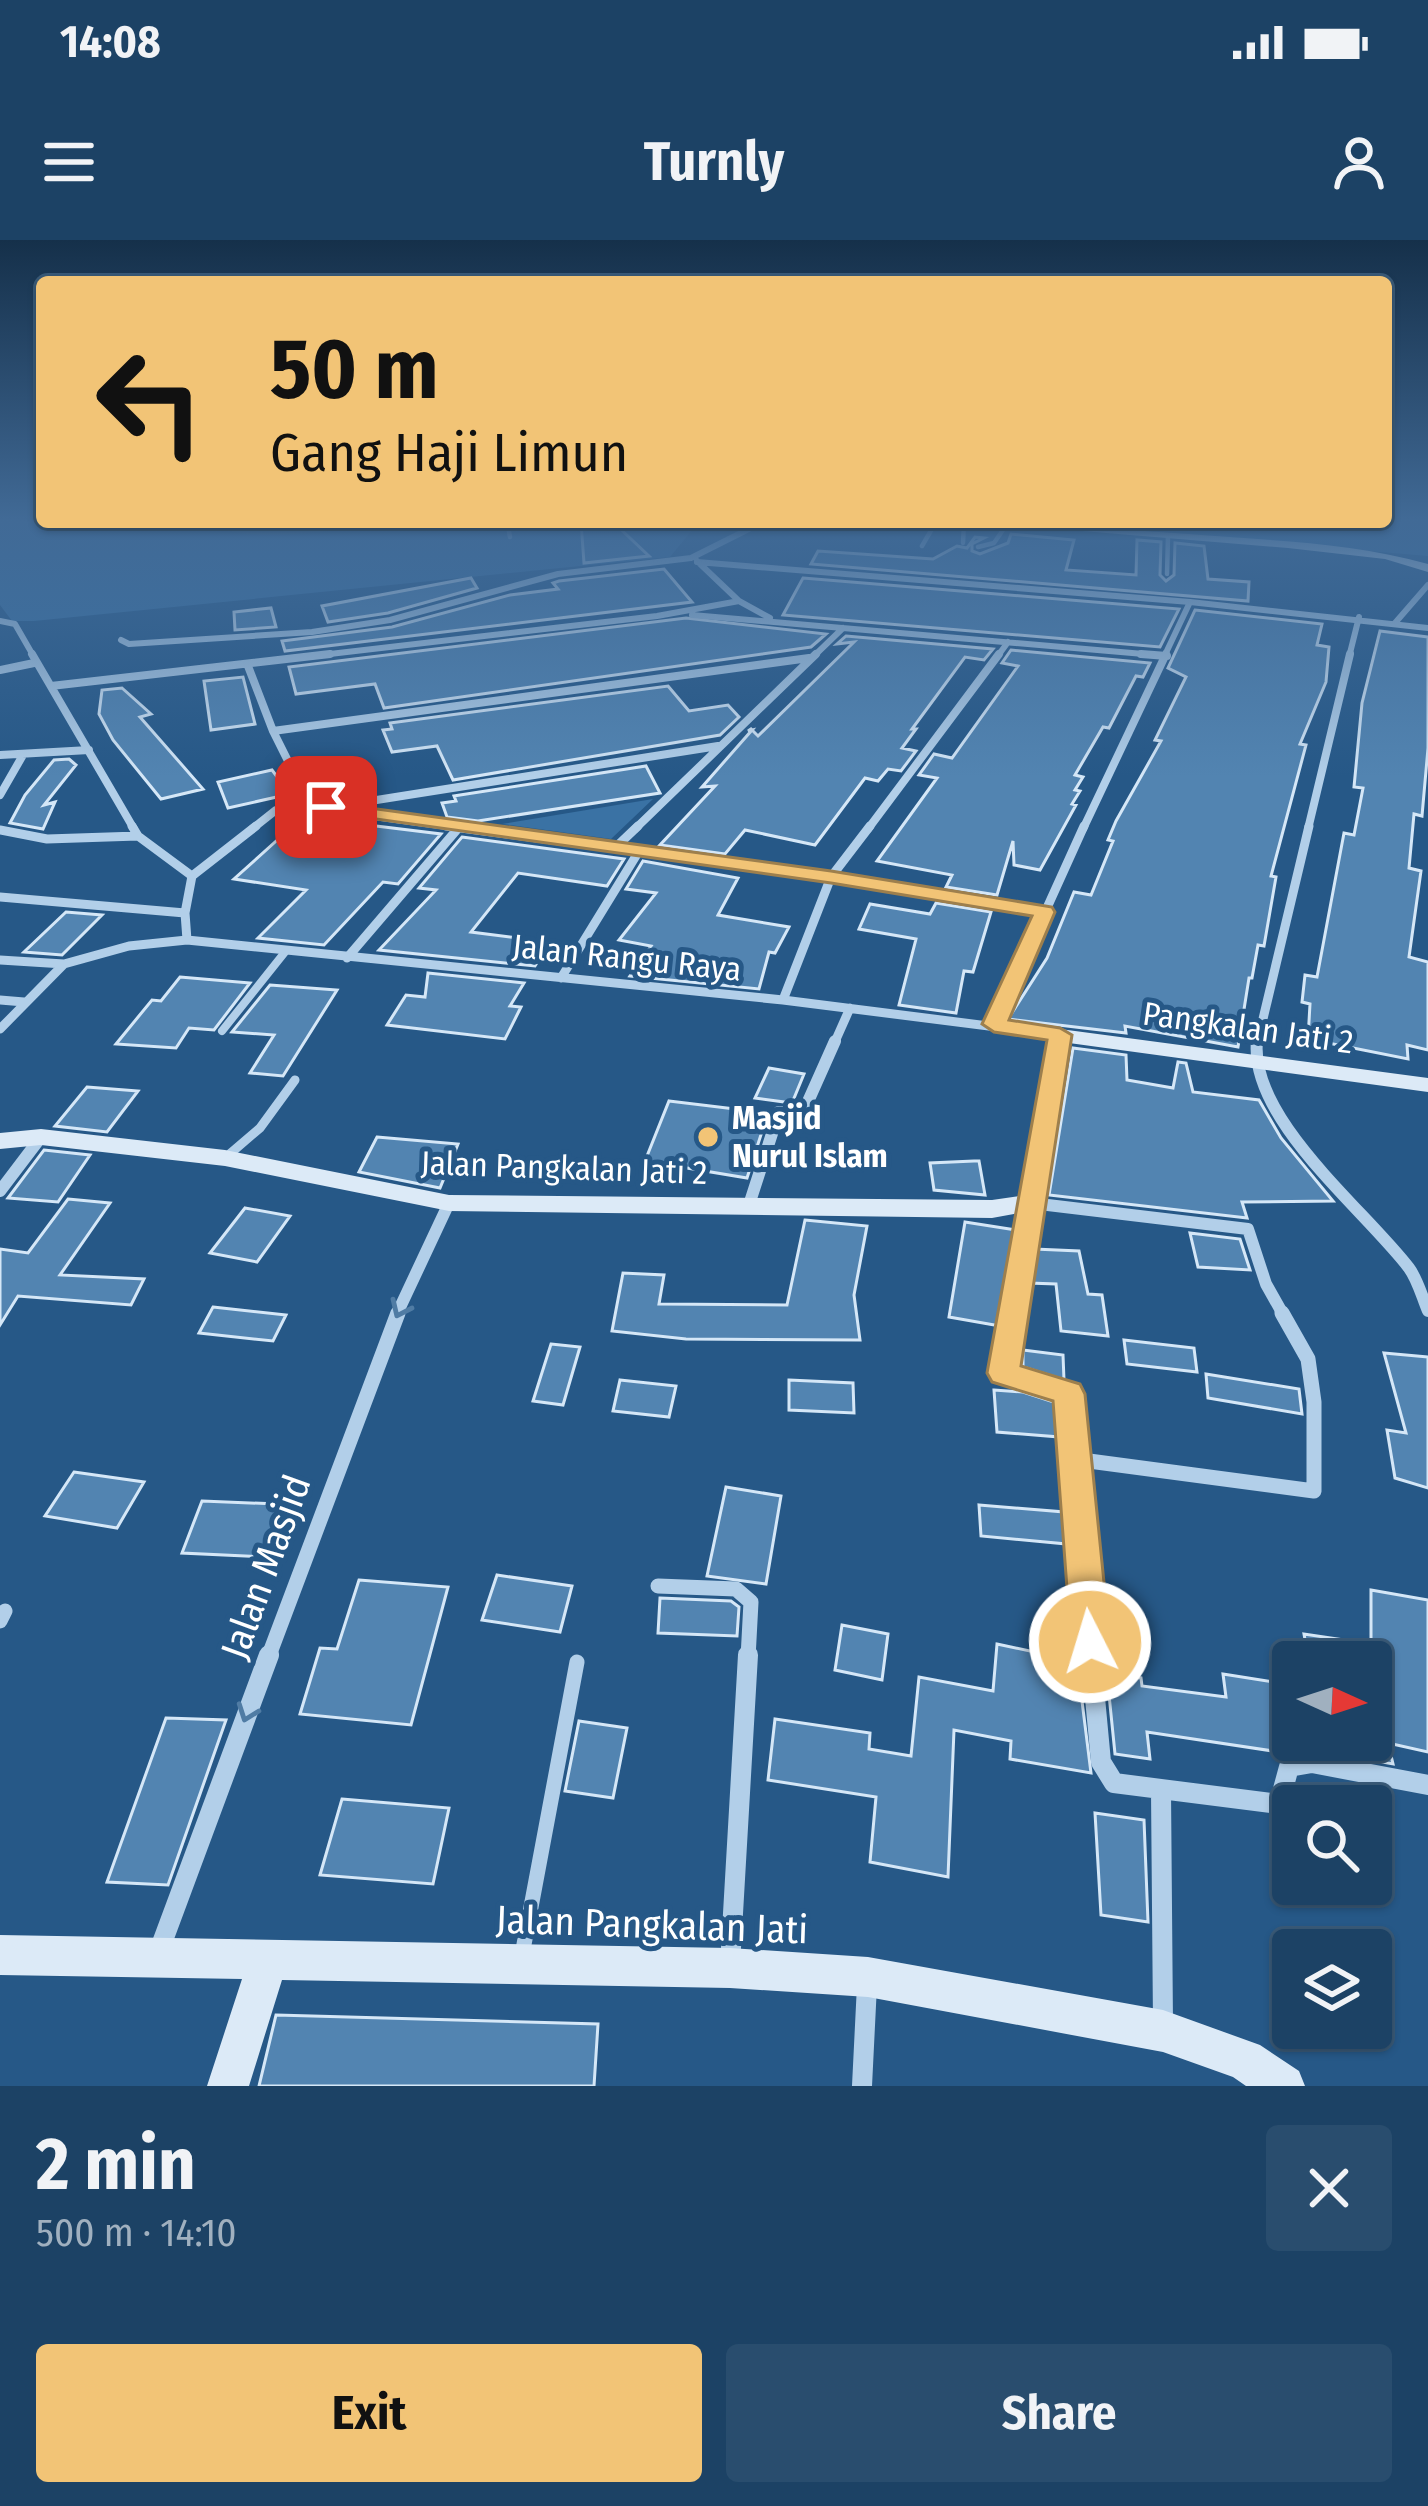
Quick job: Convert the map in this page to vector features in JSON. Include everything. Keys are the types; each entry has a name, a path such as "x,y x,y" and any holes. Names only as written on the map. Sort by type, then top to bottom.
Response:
{"street":[{"path":"198,636 137,633 121,640 129,644 312,632 390,620 444,605"},
{"path":"51,686 679,614 720,605"},
{"path":"747,605 778,622"},
{"path":"994,1024 1189,605"},
{"path":"1225,605 1428,628"},
{"path":"1395,623 1411,605"},
{"path":"679,614 1168,656"},
{"path":"1359,617 1255,1064 1276,1112 1413,1274 1428,1311"},
{"path":"0,621 15,624 138,836 192,876"},
{"path":"616,846 843,628"},
{"path":"783,1000 831,877 1008,642"},
{"path":"273,731 809,658"},
{"path":"0,670 34,663"},
{"path":"248,666 273,731 310,805"},
{"path":"326,807 718,746"},
{"path":"0,755 89,750"},
{"path":"0,793 22,754"},
{"path":"187,940 185,914 192,876 276,810 310,805 831,877 1044,912"},
{"path":"347,958 460,824"},
{"path":"0,830 47,839 138,836"},
{"path":"561,978 639,851"},
{"path":"0,897 185,914"},
{"name":"Jalan Rangu Raya","path":"64,964 130,946 187,940 783,1000 1060,1035"},
{"path":"0,960 64,964"},
{"path":"0,1029 64,964"},
{"path":"0,1000 24,1002"},
{"path":"748,1208 779,1112 802,1115 850,1008"},
{"path":"1060,1035 1004,1373 1068,1394 1101,1762 1114,1783 1279,1804 1289,1767 1312,1763 1428,1784"},
{"name":"Pangkalan Jati 2","path":"1060,1035 1428,1085"},
{"path":"0,1191 41,1137"},
{"name":"Jalan Pangkalan Jati 2","path":"0,1141 41,1137 225,1158 448,1203 992,1209 1031,1202"},
{"path":"1031,1202 1248,1229 1266,1284 1308,1359 1314,1402 1314,1491 1074,1459"},
{"name":"Jalan Masjid","path":"156,1959 388,1334 448,1203"},
{"path":"658,1586 736,1589 751,1602 730,1969"},
{"path":"1161,1792 1162,2031"},
{"name":"Jalan Pangkalan Jati","path":"0,1955 730,1969 868,1977 1162,2031 1245,2060 1284,2086"},
{"path":"228,2086 268,1962"},
{"path":"862,2086 868,1977"}],"lane":[{"path":"222,1031 285,952"},
{"path":"225,1158 260,1128 295,1080"},
{"path":"520,1966 577,1662"}],"shaded area":[{"path":"0,605 192,605 34,621 12,621"},
{"path":"653,799 611,839 502,824"}],"building":[{"path":"327,605 416,605 328,622 322,606"},
{"path":"473,605 666,605 285,651 282,641 392,627"},
{"path":"788,605 1179,609 1160,647 783,615"},
{"path":"271,608 276,627 235,630 234,612"},
{"path":"1195,610 1322,624 1317,645 1329,647 1326,682 1300,744 1306,745 1271,876 1276,877 1264,946 1258,945 1249,978 1238,1047 1125,1026 1126,1033 1008,1019 1047,958 1074,892 1091,895 1116,821 1161,741 1155,740 1186,677 1168,668"},
{"path":"686,618 826,634 811,647 384,708 375,684 296,694 289,667"},
{"path":"1380,631 1428,637 1428,748 1422,816 1414,814 1409,868 1421,871 1409,957 1428,962 1428,1050 1407,1045 1408,1059 1308,1039 1310,1004 1302,1002 1305,975 1317,977 1344,833 1354,835 1363,788 1354,787 1362,703"},
{"path":"846,636 993,649 984,660 965,657 912,729 916,729 902,748 916,751 901,771 888,769 878,781 865,778 815,845 745,830 725,854 660,845 715,786 702,787 752,730 758,736 854,642 837,644"},
{"path":"1011,650 1150,663 1143,677 1136,676 1109,728 1103,727 1075,775 1083,777 1075,790 1080,791 1072,804 1076,805 1040,870 1014,865 1013,841 997,895 946,887 952,875 877,861 937,778 919,775 934,754 952,758 1018,666 1002,663"},
{"path":"243,677 255,724 211,730 204,681"},
{"path":"668,686 689,711 728,705 739,717 720,735 453,780 437,746 392,752 383,730 392,729 390,723"},
{"path":"122,688 151,714 140,717 203,789 161,799 113,740 99,714 102,690"},
{"path":"69,759 76,765 44,805 55,802 43,829 10,823 25,795 54,760"},
{"path":"646,766 660,793 478,821 447,817 442,803 456,801 454,796"},
{"path":"272,770 290,794 228,808 218,782"},
{"path":"305,815 441,834 398,884 383,882 324,945 258,938 306,890 234,879"},
{"path":"462,837 624,859 607,886 518,873 471,932 550,942 535,966 379,950 436,890 419,888"},
{"path":"643,861 738,878 718,915 789,927 775,953 769,952 759,989 630,976 651,946 619,940 656,893 626,889"},
{"path":"936,903 991,912 973,972 964,971 956,1013 899,1005 916,939 859,929 870,904 930,914"},
{"path":"66,912 102,915 62,955 24,952"},
{"path":"428,973 524,983 510,1006 521,1007 505,1039 387,1025 406,995 425,997"},
{"path":"180,977 250,983 214,1030 189,1028 176,1048 116,1044 152,1000 161,1001"},
{"path":"270,985 337,990 283,1076 250,1073 274,1035 232,1032"},
{"path":"1073,1048 1126,1055 1127,1080 1173,1088 1178,1062 1186,1063 1193,1092 1259,1100 1281,1138 1333,1201 1242,1202 1247,1218 1049,1195"},
{"path":"769,1068 804,1074 792,1103 755,1098"},
{"path":"87,1087 138,1091 107,1132 55,1126"},
{"name":"Masjid Nurul Islam","path":"669,1101 768,1113 747,1178 645,1161"},
{"path":"377,1137 458,1144 440,1188 359,1172"},
{"path":"44,1150 90,1155 58,1202 8,1198"},
{"path":"979,1161 985,1195 934,1190 930,1163"},
{"path":"68,1199 110,1203 60,1275 144,1279 131,1305 18,1296 0,1325 0,1249 28,1253"},
{"path":"245,1208 290,1216 257,1262 210,1253"},
{"path":"805,1220 867,1226 854,1295 860,1340 686,1339 612,1331 623,1273 664,1275 659,1304 787,1305"},
{"path":"965,1222 1016,1230 1000,1326 949,1317"},
{"path":"1190,1233 1240,1239 1250,1270 1198,1267"},
{"path":"1034,1249 1079,1251 1088,1294 1102,1295 1108,1336 1061,1331 1056,1284 1029,1283"},
{"path":"213,1307 286,1315 273,1341 199,1333"},
{"path":"1124,1340 1194,1348 1197,1372 1127,1364"},
{"path":"551,1344 580,1347 563,1405 533,1401"},
{"path":"1023,1350 1063,1355 1064,1380 1023,1367"},
{"path":"1384,1353 1428,1357 1428,1488 1395,1478 1387,1430 1406,1433"},
{"path":"1206,1374 1299,1389 1302,1414 1208,1398"},
{"path":"620,1380 676,1386 669,1417 613,1411"},
{"path":"789,1380 853,1383 854,1413 789,1410"},
{"path":"994,1390 1023,1392 1057,1403 1060,1437 997,1432"},
{"path":"74,1472 144,1482 117,1528 45,1516"},
{"path":"726,1487 781,1496 766,1584 707,1576"},
{"path":"202,1501 302,1505 285,1558 182,1553"},
{"path":"979,1505 1064,1512 1067,1544 981,1536"},
{"path":"497,1575 572,1586 560,1632 482,1620"},
{"path":"359,1580 448,1587 411,1725 300,1714 320,1648 337,1649"},
{"path":"1371,1590 1428,1600 1428,1752 1392,1744 1392,1641 1371,1641"},
{"path":"660,1598 731,1601 739,1607 737,1636 658,1633"},
{"path":"842,1625 888,1634 882,1680 835,1670"},
{"path":"1304,1634 1351,1641 1305,1641"},
{"path":"997,1644 1077,1661 1091,1773 1010,1759 1011,1741 954,1730 948,1877 870,1862 876,1797 768,1780 775,1719 870,1733 869,1749 911,1756 919,1677 993,1691"},
{"path":"1223,1674 1272,1682 1272,1751 1147,1732 1150,1759 1115,1754 1107,1675 1141,1678 1142,1686 1226,1697"},
{"path":"166,1718 226,1720 168,1885 107,1882"},
{"path":"579,1721 627,1728 613,1798 565,1791"},
{"path":"342,1799 449,1808 433,1884 320,1875"},
{"path":"1095,1813 1144,1820 1148,1922 1101,1915"},
{"path":"276,2015 598,2024 594,2086 259,2086"}],"place":[{"name":"Masjid Nurul Islam","path":"708,1137"}],"route":[{"path":"326,807 831,877 1044,912 994,1024 1060,1035 1004,1373 1068,1394 1090,1642"}]}
